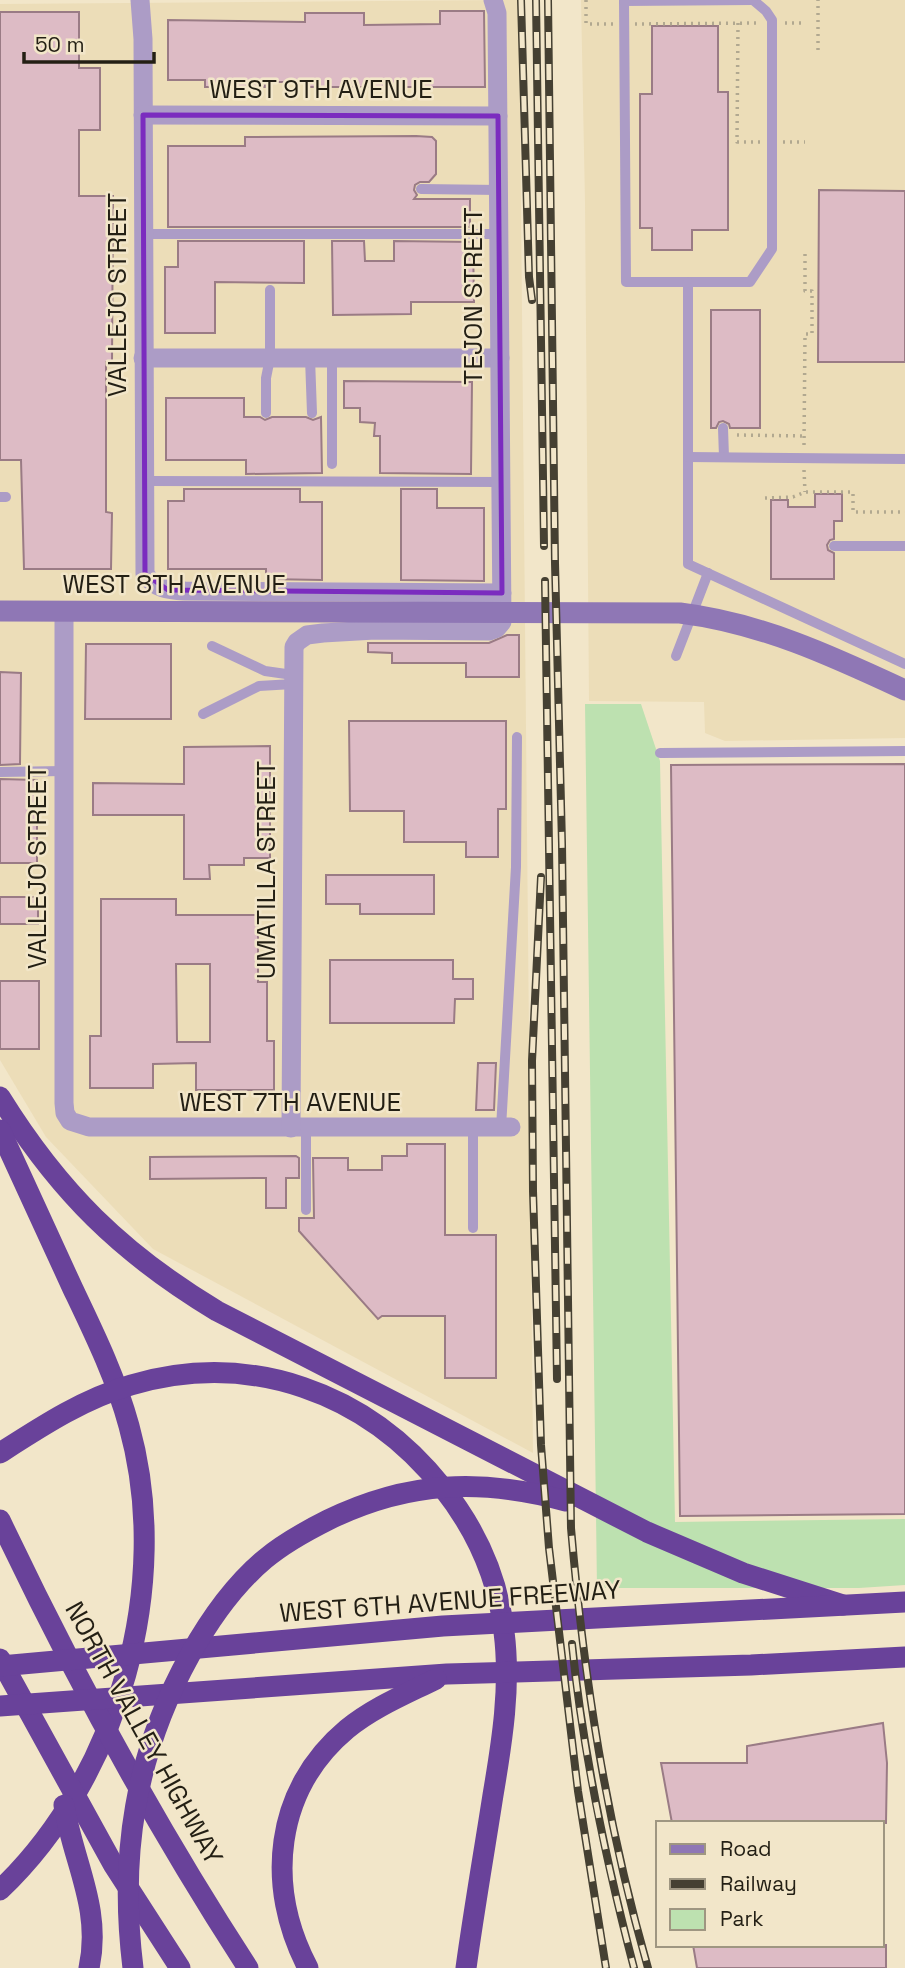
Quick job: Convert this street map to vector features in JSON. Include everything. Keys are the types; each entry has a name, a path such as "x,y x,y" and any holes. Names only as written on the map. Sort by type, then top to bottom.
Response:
{"highway":[{"path":"0,1097 40,1158 77,1202 116,1240 176,1286 225,1315 624,1521 764,1581 843,1605"},
{"path":"0,1130 93,1331 123,1406 137,1465 143,1508 143,1546 134,1639 111,1722 94,1759 61,1815 31,1856 0,1890"},
{"path":"0,1453 85,1402 133,1385 195,1375 256,1376 308,1388 358,1412 397,1440 432,1474 467,1521 484,1555 500,1602 506,1647 506,1692 498,1764 466,1968"},
{"path":"133,1968 129,1920 129,1853 136,1802 150,1742 167,1699 193,1649 223,1604 257,1566 298,1536 346,1512 395,1495 444,1486 512,1489 566,1501 624,1521"},
{"name":"NORTH VALLEY HIGHWAY","path":"0,1520 97,1712 181,1861 248,1968"},
{"name":"WEST 6TH AVENUE FREEWAY","path":"0,1666 443,1626 905,1602"},
{"path":"0,1706 447,1674 751,1665 905,1657"},
{"path":"0,1659 113,1864 180,1968"},
{"path":"308,1968 290,1928 283,1887 286,1833 299,1792 319,1759 348,1729 378,1708 447,1674"},
{"path":"57,1765 68,1831 92,1913 93,1948 89,1968"}],"main road":[{"name":"WEST 8TH AVENUE","path":"0,611 635,612 699,616 771,633 831,656 905,690"}],"street":[{"name":"VALLEJO STREET","path":"139,0 143,39 145,574 156,586"},
{"name":"TEJON STREET","path":"323,633 375,630 489,631 502,622 497,13 493,0"},
{"name":"WEST 9TH AVENUE","path":"143,115 498,116"},
{"path":"143,358 500,358"},
{"name":"WEST 8TH AVENUE","path":"156,586 185,591 502,593"},
{"name":"VALLEJO STREET","path":"64,612 64,1104 70,1122"},
{"name":"UMATILLA STREET","path":"298,1128 293,653 297,642 307,635 323,633"},
{"name":"WEST 7TH AVENUE","path":"70,1122 89,1128 506,1128"}],"lane":[{"path":"753,0 766,11 772,23 772,249 750,282 626,282 624,1 753,0"},
{"path":"421,189 499,190"},
{"path":"143,234 499,234"},
{"path":"688,282 688,564 905,664"},
{"path":"266,413 266,378 270,358 270,290"},
{"path":"310,358 312,413"},
{"path":"332,358 332,464"},
{"path":"723,431 724,457"},
{"path":"688,457 905,459"},
{"path":"143,481 501,482"},
{"path":"834,546 905,546"},
{"path":"676,656 708,573"},
{"path":"212,646 265,671 293,679"},
{"path":"203,714 259,686 293,679"},
{"path":"506,1128 516,867 517,737"},
{"path":"660,752 905,751"},
{"path":"0,772 64,771"},
{"path":"298,1128 306,1210"},
{"path":"473,1128 473,1228"}],"path":[{"path":"586,0 586,23 806,23"},
{"path":"818,0 818,50"},
{"path":"737,142 738,23"},
{"path":"805,250 805,291 812,291 812,334 805,334 805,492"},
{"path":"723,431 804,436"},
{"path":"765,498 793,497 805,492 853,492 853,512 905,512"}],"highlighted area":[{"path":"143,115 498,116 502,593 168,590 145,574"}],"shaded area":[{"path":"519,0 533,1453 153,1249 46,1137 0,1060 0,4"},
{"path":"581,0 905,0 905,738 725,741 705,733 704,702 589,701"}],"green space":[{"path":"585,704 641,704 660,761 675,1522 905,1519 905,1585 859,1588 597,1588"}],"building":[{"path":"440,11 484,11 485,87 305,87 305,82 265,82 265,87 205,87 205,80 168,80 168,20 305,22 305,13 364,13 364,25 440,24"},
{"path":"0,12 79,12 79,68 100,68 100,130 79,130 79,196 113,196 112,362 106,362 106,512 112,513 111,569 24,569 21,460 0,460"},
{"path":"652,26 718,26 718,92 728,92 728,230 692,230 692,250 652,250 652,228 640,228 640,94 652,94"},
{"path":"245,137 432,137 436,141 436,174 429,182 415,185 417,195 414,199 470,199 470,227 168,227 168,146 245,146"},
{"path":"819,190 905,191 905,362 818,362"},
{"path":"178,241 304,241 304,283 215,282 215,333 165,333 165,267 178,267"},
{"path":"332,241 364,241 365,261 394,261 394,241 473,242 474,302 411,302 411,314 333,315"},
{"path":"711,310 760,310 760,428 730,428 729,424 723,421 719,422 716,428 711,428"},
{"path":"344,381 472,382 471,474 380,473 380,436 374,436 375,423 360,422 360,408 344,408"},
{"path":"166,398 244,398 244,417 260,417 265,420 272,417 306,417 313,420 321,417 322,473 246,474 246,460 166,460"},
{"path":"184,489 300,489 300,502 322,502 322,580 266,579 266,569 168,569 168,501 184,501"},
{"path":"401,489 437,489 437,508 484,508 484,581 401,580"},
{"path":"815,494 842,494 842,521 834,521 834,539 827,545 828,550 834,553 834,579 771,579 771,500 788,500 788,507 815,507"},
{"path":"507,635 519,635 519,677 466,677 466,663 392,663 392,653 368,652 368,643 489,643"},
{"path":"86,644 171,644 171,719 85,719"},
{"path":"0,672 21,673 20,764 0,765"},
{"path":"349,721 506,721 506,809 498,809 498,857 466,857 466,842 404,842 404,811 350,811"},
{"path":"270,746 270,858 244,858 244,865 209,865 210,879 184,879 184,815 93,815 93,783 184,784 184,747"},
{"path":"905,764 905,1514 680,1516 671,765"},
{"path":"0,779 37,780 37,863 0,863"},
{"path":"326,875 434,875 434,914 360,914 360,904 326,904"},
{"path":"0,897 38,897 38,924 0,924"},
{"path":"101,899 176,899 176,915 258,915 258,982 267,982 267,1041 274,1041 274,1090 196,1090 196,1063 153,1064 153,1088 90,1088 90,1036 101,1036","holes":["176,964 210,964 210,1042 177,1042"]},
{"path":"330,960 453,960 453,979 473,979 473,999 455,999 454,1023 330,1023"},
{"path":"0,981 39,981 39,1049 0,1049"},
{"path":"478,1063 496,1063 494,1110 476,1110"},
{"path":"407,1144 445,1144 445,1235 496,1235 496,1378 445,1378 445,1316 382,1316 378,1319 299,1231 299,1218 314,1218 313,1158 348,1158 348,1170 382,1170 382,1156 407,1156"},
{"path":"150,1157 299,1158 299,1178 286,1178 286,1208 266,1208 266,1178 150,1179"},
{"path":"883,1723 887,1763 886,1823 672,1821 661,1763 747,1763 747,1746"},
{"path":"886,1945 886,1968 697,1968 693,1947"}],"railway":[{"path":"521,0 529,277 532,300"},
{"path":"536,0 544,546"},
{"path":"548,0 571,1528 576,1585 599,1750 620,1859 648,1968"},
{"path":"545,581 557,1379"},
{"path":"541,877 532,1061 541,1445 549,1548 578,1791 606,1968"},
{"path":"572,1644 582,1726 597,1807 634,1968"}]}
